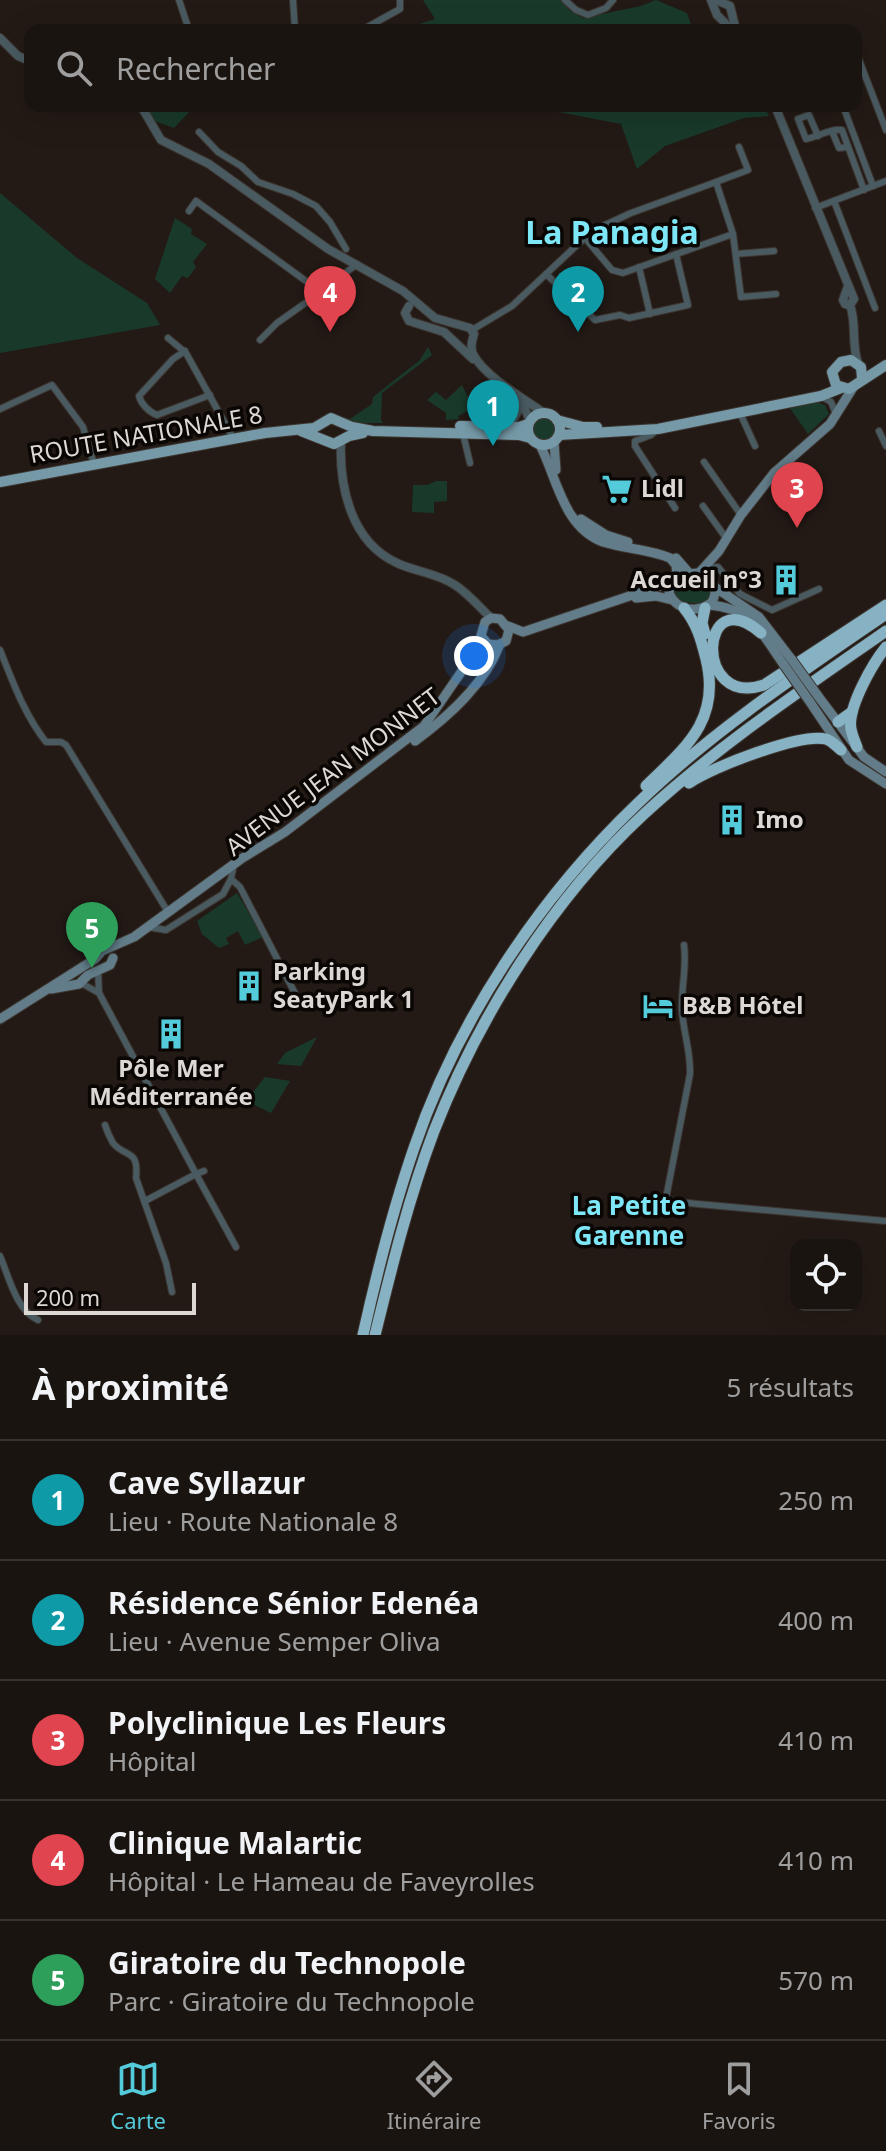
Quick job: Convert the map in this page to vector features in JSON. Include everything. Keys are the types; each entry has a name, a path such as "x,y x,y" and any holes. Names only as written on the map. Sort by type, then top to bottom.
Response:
{"highway":[{"path":"707,606 702,623 716,672 725,682 745,689 764,685 886,605"},
{"path":"363,1335 382,1253 415,1146 456,1048 535,917 619,813 690,742 706,715 711,691 710,677 698,630 684,608"},
{"path":"583,858 636,804 694,754 886,614"},
{"path":"725,682 713,648 715,631 721,624 737,619 761,633"},
{"path":"375,1335 393,1262 425,1158 466,1058 524,958 563,903 617,840 709,757 886,631"},
{"path":"857,747 850,728 852,712 872,668 886,647"},
{"path":"838,722 852,712"},
{"path":"617,840 646,820 686,785 724,763 807,740 828,740 841,750"}],"main road":[{"path":"540,445 556,438 658,429 821,396 848,377 882,367"},
{"path":"707,606 714,599 709,575 726,538 774,473 839,411 848,377"},
{"path":"373,431 326,442 319,433 321,425 331,418 373,431 462,429 519,427 544,413 583,427 611,427 638,432"},
{"path":"557,420 554,463 569,502 582,521 606,535 668,553 709,575 759,617 814,699 838,722 864,757 886,772"},
{"path":"529,422 530,438"},
{"path":"342,440 346,430 343,423"},
{"name":"ROUTE NATIONALE 8","path":"0,482 233,438 299,431 321,425"},
{"path":"462,429 530,438 540,445 567,509 581,527 605,543 670,558 676,565 669,593 672,600"},
{"name":"ROUTE NATIONALE 8","path":"299,431 326,442"},
{"path":"533,629 518,632 500,619 491,618 482,630 488,644 503,642 674,580 709,575"},
{"path":"617,601 656,596 672,600 684,608 707,606 740,611 788,662"},
{"path":"503,642 509,634 508,626"},
{"name":"AVENUE JEAN MONNET","path":"232,872 424,726 477,649 482,630"},
{"name":"AVENUE JEAN MONNET","path":"110,954 209,884 287,837 429,731 477,683 503,642"},
{"path":"814,699 841,750 856,766 886,784"},
{"path":"822,719 828,723 838,722"},
{"path":"0,1019 37,994 75,980 110,965 110,954 102,951 75,980"}],"street":[{"path":"179,0 187,24"},
{"path":"293,0 295,24"},
{"path":"373,24 400,9 400,0"},
{"path":"565,0 588,15 600,12 613,0"},
{"path":"728,24 719,16 715,2 726,2 733,24"},
{"path":"719,16 726,17 731,11"},
{"path":"0,38 24,58"},
{"path":"862,68 886,130"},
{"path":"145,112 161,140 209,164 328,249 403,291 414,306 443,322 472,330"},
{"path":"777,112 849,295 854,317 848,377"},
{"path":"845,112 873,186"},
{"path":"818,136 842,130 864,190"},
{"path":"199,132 218,152 241,166 258,182 316,206 346,249"},
{"path":"472,330 512,306 592,231 631,213 748,170 739,147"},
{"path":"815,208 886,181"},
{"path":"716,182 733,234 741,297 776,294"},
{"path":"189,211 196,201 321,292"},
{"path":"834,201 875,308"},
{"path":"585,238 612,270 623,273 733,234"},
{"path":"736,254 774,251"},
{"path":"546,274 595,320 620,315 629,318 688,305 676,254"},
{"path":"260,340 277,323 357,264"},
{"path":"639,267 650,314"},
{"path":"414,306 405,313 409,321 434,327 460,345 516,404 518,411 510,425 502,427"},
{"path":"472,330 474,355 499,382 544,413"},
{"path":"168,338 185,351 233,438"},
{"path":"460,345 472,342"},
{"path":"185,351 173,359 139,396 140,401 157,415 210,395"},
{"path":"0,409 52,385 83,427 94,464"},
{"path":"502,390 525,409 529,422"},
{"path":"821,396 839,411"},
{"path":"740,413 755,446"},
{"path":"462,429 470,463"},
{"path":"658,429 635,441 635,446 675,508"},
{"path":"879,431 886,446"},
{"path":"342,440 340,461 350,510 367,541 378,552 398,563 432,573 455,585 491,618"},
{"path":"326,442 340,461"},
{"path":"704,462 741,515"},
{"path":"703,506 726,538"},
{"path":"709,575 772,610 819,589"},
{"path":"473,601 482,630"},
{"path":"0,650 19,698 38,732 46,742 66,745 168,912"},
{"path":"232,872 299,1001"},
{"path":"223,894 232,872"},
{"name":"AVENUE JEAN MONNET","path":"148,927 166,930 223,894 240,887"},
{"path":"684,945 686,959 682,1011 690,1074 666,1192 670,1201 886,1221"},
{"path":"98,970 99,993 236,1247"},
{"path":"75,980 99,993"},
{"path":"105,1125 115,1146 134,1157 136,1178 166,1263 172,1292"},
{"path":"145,1201 204,1171"},
{"path":"0,1256 22,1307 28,1316 38,1320"}],"green space":[{"path":"423,0 562,0 569,10 583,18 656,0 687,13 691,24 420,24 435,19"},
{"path":"149,112 189,112 174,128 152,120"},
{"path":"559,112 767,112 769,116 744,118 665,146 637,169 621,124"},
{"path":"0,193 77,258 147,303 160,325 0,353"},
{"path":"175,218 207,244 193,262 196,267 188,278 182,276 170,293 155,279"},
{"path":"428,347 432,355 382,393 383,423 348,423 344,417 350,419 372,404 373,397 420,360"},
{"path":"462,385 473,408 458,416 459,419 446,420 446,413 427,400 436,392 446,400"},
{"path":"816,402 825,405 829,414 808,434 790,408"},
{"path":"543,417 552,420 555,429 552,438 543,441 534,438 531,429 534,420"},
{"path":"447,481 447,501 434,502 434,513 412,512 413,485"},
{"path":"686,578 709,585 711,594 708,599 701,604 678,601 673,594 675,585"},
{"path":"237,893 263,937 245,945 238,931 226,938 229,944 219,948 202,934 197,921"},
{"path":"317,1037 301,1066 277,1064 285,1053"},
{"path":"265,1077 290,1081 271,1113 246,1101"}],"place":[{"name":"Clinique Malartic","path":"330,332"},
{"name":"Résidence Sénior Edenéa","path":"578,332"},
{"name":"Cave Syllazur","path":"493,446"},
{"name":"Lidl","path":"617,489"},
{"name":"Polyclinique Les Fleurs","path":"797,528"},
{"name":"Accueil n°3","path":"786,580"},
{"name":"Imo","path":"732,820"},
{"name":"Giratoire du Technopole","path":"92,968"},
{"name":"Parking SeatyPark 1","path":"249,986"},
{"name":"B&B Hôtel","path":"658,1006"},
{"name":"Pôle Mer Méditerranée","path":"171,1034"}],"district":[{"name":"La Panagia","path":"612,233"},
{"name":"La Petite Garenne","path":"629,1221"}]}
